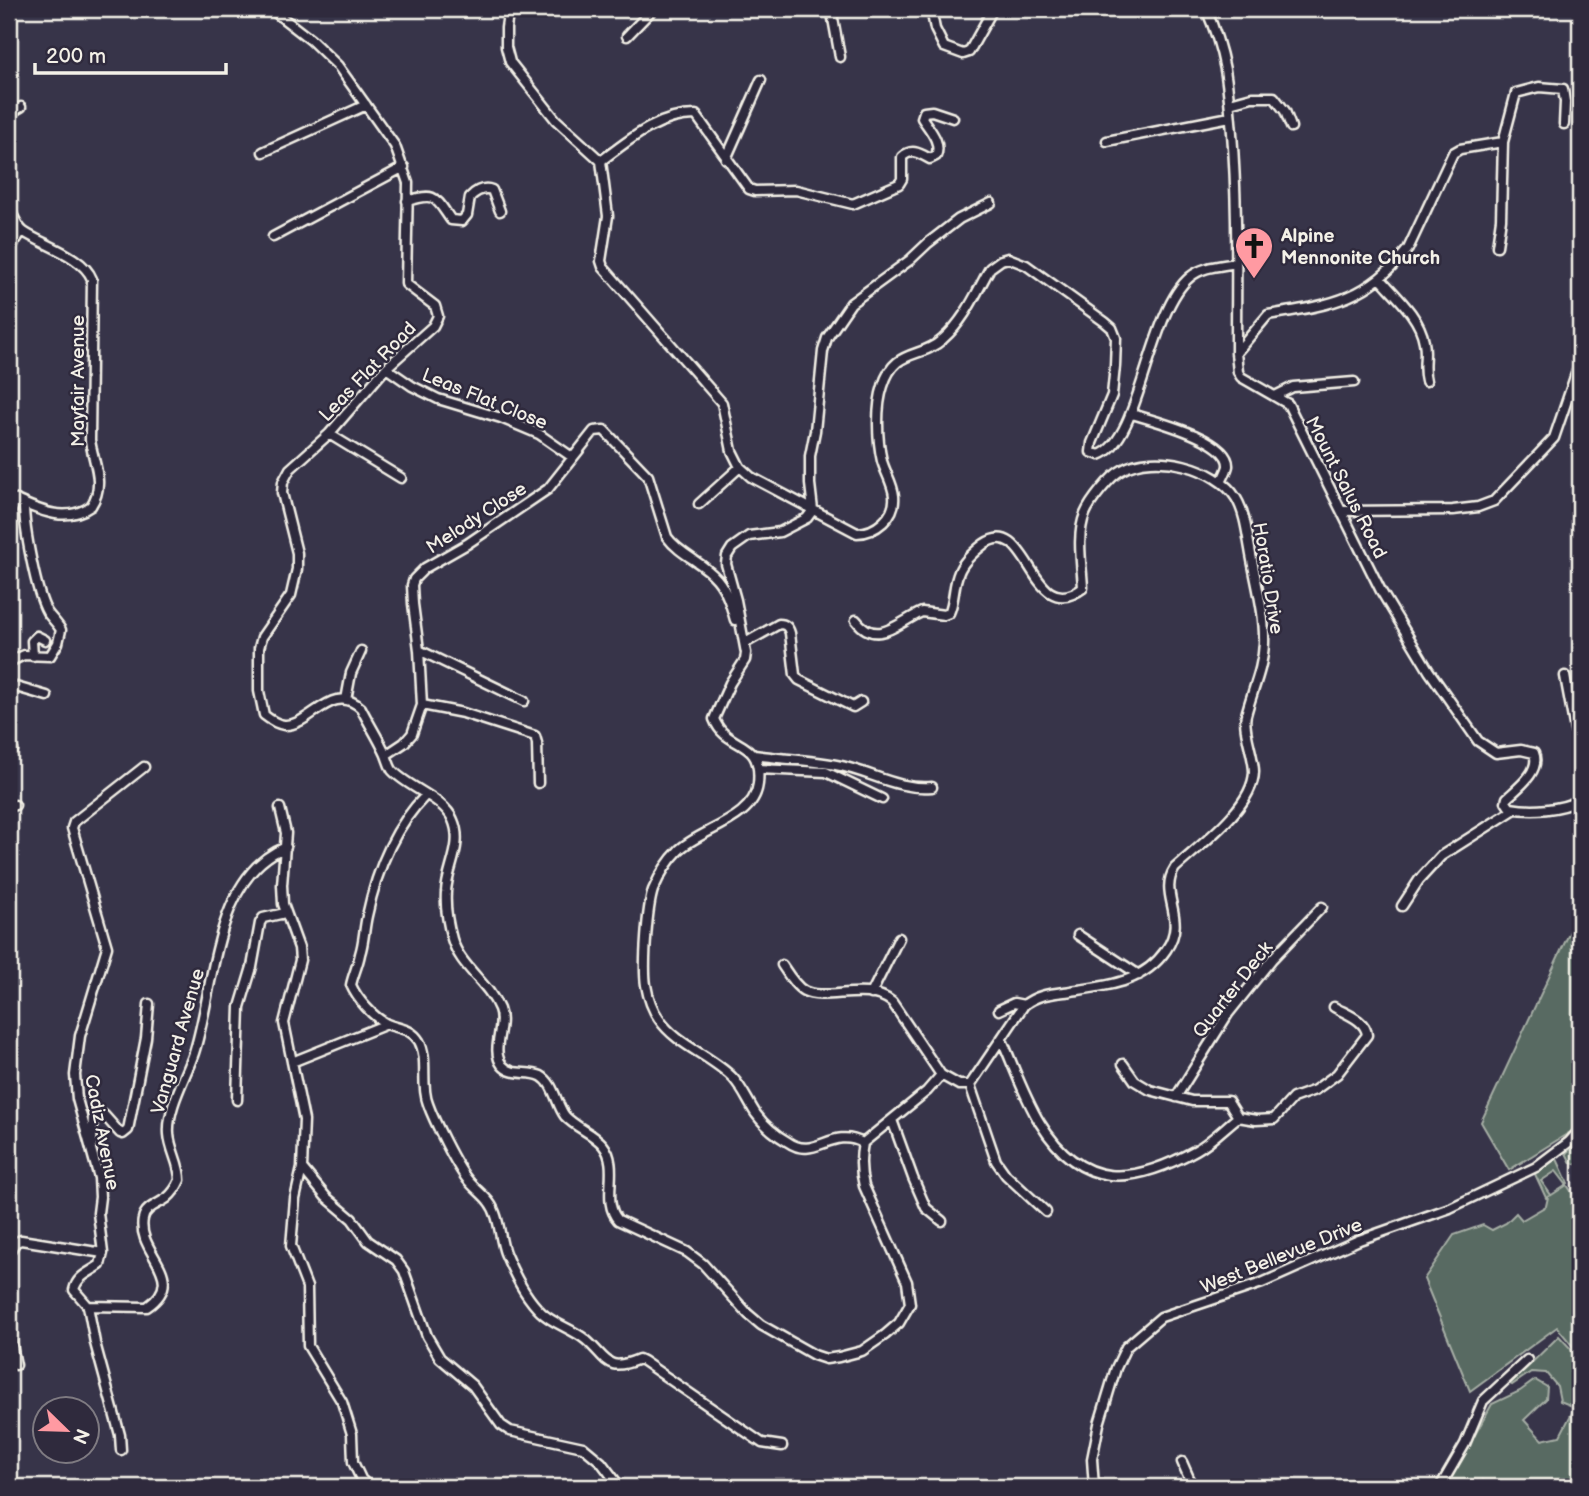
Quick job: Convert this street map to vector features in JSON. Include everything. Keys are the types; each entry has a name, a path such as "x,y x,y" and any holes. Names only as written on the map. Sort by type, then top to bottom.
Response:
{"street":[{"name":"Leas Flat Road","path":"271,9 311,40 338,66 395,146 408,183 406,284 435,306 438,316 433,326 386,368 329,434 290,469 283,482 282,493 296,553 297,569 291,595 262,637 259,648 259,691 264,715 284,725 294,724 332,702 346,700"},
{"path":"514,9 509,13 506,27 506,47 510,62 556,120 601,161 608,216 601,261 603,267 722,403 732,451 740,467 751,477 857,533 874,530 887,518 894,505 895,496 882,460 879,424 882,387 893,366 902,357 928,349 942,341 974,299 990,268 1001,260 1009,258 1026,265 1115,332 1112,395 1092,443 1091,452 1099,455 1106,453 1132,414 1156,334 1178,291 1190,277 1204,268 1236,263"},
{"path":"627,36 653,9"},
{"path":"833,9 840,57"},
{"path":"931,9 935,29 944,47 963,54 969,52 993,9"},
{"name":"Mount Salus Road","path":"1206,9 1226,67 1230,103 1236,187 1238,372 1241,377 1288,404 1381,591 1429,671 1478,741 1496,753 1521,750 1534,753 1536,758 1531,774 1507,798 1508,805 1515,809"},
{"path":"726,159 761,80"},
{"path":"1496,246 1501,219 1503,142 1516,93 1539,86 1563,89 1564,124"},
{"path":"1230,103 1252,97 1274,97 1291,127"},
{"path":"263,152 366,105"},
{"path":"9,114 21,107"},
{"path":"601,161 649,125 696,115 746,187 755,191 796,190 853,204 899,184 902,179 902,158 907,153 917,152 930,159 936,156 938,143 922,118 924,111 953,118"},
{"path":"1107,141 1230,117"},
{"path":"1236,353 1268,315 1326,306 1351,298 1380,278 1408,249 1453,153 1460,149 1503,142"},
{"path":"273,237 404,167"},
{"path":"407,201 431,195 451,220 462,221 467,215 470,197 488,188 492,190 500,211"},
{"path":"863,1143 853,1138 841,1137 804,1149 787,1142 756,1113 731,1076 668,1031 650,1003 645,972 652,892 663,871 680,849 735,817 753,799 758,786 758,769 754,755 718,729 714,719 730,683 745,660 746,643 726,564 727,556 732,548 749,536 780,532 807,518 813,510 810,456 823,351 827,338 851,303 910,260 959,219 991,203"},
{"path":"9,208 22,231 9,250"},
{"name":"Mayfair Avenue","path":"16,501 46,512 69,515 85,510 95,500 99,474 92,456 90,440 92,279 89,272 69,257 22,231"},
{"path":"1380,278 1412,315 1419,328 1425,343 1423,368 1426,381"},
{"path":"1342,512 1453,510 1478,508 1494,502 1554,438 1580,362"},
{"name":"Leas Flat Close","path":"386,368 412,386 438,398 501,418 539,434 572,457"},
{"path":"1275,396 1293,387 1354,382"},
{"path":"1132,414 1180,429 1213,445 1226,458 1228,465 1221,482"},
{"name":"Melody Close","path":"386,755 412,734 422,705 413,604 414,579 425,568 467,544 548,489 594,431 604,430 648,476 667,537 673,545 719,580 741,629"},
{"path":"329,434 401,478"},
{"name":"Horatio Drive","path":"856,620 869,632 886,631 922,612 944,615 949,613 959,571 967,559 989,541 1004,540 1018,548 1044,589 1057,597 1071,597 1083,588 1081,528 1085,513 1103,487 1122,469 1146,463 1175,462 1205,471 1221,482 1236,498 1246,525 1261,603 1264,644 1258,679 1244,719 1254,771 1252,786 1239,808 1170,875 1168,883 1177,922 1174,935 1167,950 1146,972 1123,982 1036,996 1024,1005 1014,1003 999,1010"},
{"path":"699,504 740,467"},
{"path":"9,515 16,501"},
{"path":"9,662 24,655 50,656 58,643 61,629 47,612 16,501"},
{"path":"746,643 779,624 784,624 789,627 795,675 799,680 853,707 861,702"},
{"path":"33,656 32,640 37,636 45,640"},
{"path":"361,650 351,673 346,700 361,708 392,770 444,807 453,819 456,856 446,891 450,928 458,955 484,983 498,1006 502,1026 496,1054 504,1068 512,1072 537,1074 544,1078 566,1117 603,1144 610,1163 611,1213 618,1220 687,1252 703,1264 761,1325 826,1359 862,1351 899,1322 910,1304 907,1282 864,1186 860,1171 863,1143 927,1091 941,1075"},
{"path":"419,650 524,701"},
{"path":"1565,676 1575,730 1580,738"},
{"path":"9,685 47,696"},
{"path":"422,705 450,710 535,736 538,783"},
{"path":"754,755 839,765 885,782 915,788 932,786"},
{"name":"Cadiz Avenue","path":"103,1253 99,1178 77,1099 76,1058 107,947 72,828 74,822 144,767"},
{"path":"758,769 826,772 882,799"},
{"path":"426,795 411,811 396,835 378,876 351,985 354,992 387,1024 411,1031 419,1041 427,1103 466,1178 491,1204 505,1252 542,1314 585,1339 607,1361 616,1366 639,1359 762,1443 782,1446"},
{"path":"1402,906 1419,880 1441,856 1515,809 1563,807 1580,800"},
{"path":"280,808 286,833 282,885 285,914 299,948 300,960 284,1023 304,1120 302,1168 290,1237 294,1259 307,1287 307,1346 342,1402 352,1434 353,1462 361,1479 369,1487"},
{"name":"Vanguard Avenue","path":"88,1306 147,1307 161,1296 164,1280 146,1241 142,1221 144,1213 176,1190 180,1180 169,1135 170,1121 179,1089 194,1053 222,929 253,869 270,855 286,847"},
{"name":"Quarter Deck","path":"1176,1097 1228,1014 1272,959 1322,907"},
{"path":"237,1100 240,1007 252,967 260,923 263,918 285,914"},
{"path":"1078,935 1139,975"},
{"path":"872,994 899,937"},
{"path":"782,965 797,986 804,991 818,995 855,992 886,997 941,1075 959,1085 970,1085"},
{"path":"92,1154 93,1114 96,1111 104,1115 120,1133 128,1130 146,1038 149,1004"},
{"path":"970,1085 1024,1005"},
{"path":"1002,1040 1041,1124 1062,1151 1090,1172 1110,1176 1153,1170 1198,1149 1238,1117 1274,1119 1293,1098 1315,1090 1336,1073 1367,1035 1364,1024 1334,1007"},
{"path":"292,1062 387,1024"},
{"path":"1122,1064 1135,1081 1150,1090 1192,1101 1228,1101 1238,1117"},
{"path":"970,1085 996,1161 1006,1175 1046,1212"},
{"path":"892,1120 926,1208 942,1220"},
{"name":"West Bellevue Drive","path":"1094,1487 1092,1459 1099,1424 1116,1368 1126,1347 1161,1317 1262,1283 1359,1240 1450,1208 1536,1167 1569,1142 1580,1130"},
{"path":"302,1168 326,1197 352,1219 368,1241 396,1260 404,1271 427,1336 440,1358 472,1386 501,1424 510,1431 583,1447 601,1462 620,1487"},
{"path":"9,1252 16,1242 21,1240 103,1253 100,1265 79,1278 74,1290 88,1306 95,1343 120,1435 121,1450"},
{"path":"9,1331 16,1365"},
{"path":"1440,1487 1465,1444 1483,1401 1527,1360"},
{"path":"1182,1462 1194,1487"}],"green space":[{"path":"1580,910 1580,1126 1509,1170 1481,1122"},
{"path":"1580,1142 1580,1168 1579,1165 1571,1163 1566,1153"},
{"path":"1557,1159 1568,1183 1566,1184 1556,1171 1541,1181 1550,1196 1567,1185 1575,1197 1580,1193 1580,1355 1557,1327 1470,1391 1424,1279 1454,1235 1483,1225 1492,1230 1506,1223 1516,1213 1522,1220 1546,1206 1548,1197 1546,1198 1534,1172"},
{"path":"1559,1336 1571,1349 1575,1360 1570,1372 1580,1380 1580,1487 1493,1487 1483,1480 1479,1487 1446,1487 1492,1404 1520,1391 1535,1380 1547,1387 1546,1399 1524,1420 1542,1440 1560,1436 1575,1407 1560,1401 1557,1386 1546,1373 1531,1372 1510,1384"}],"place":[{"name":"Alpine Mennonite Church","path":"1254,280"}]}
